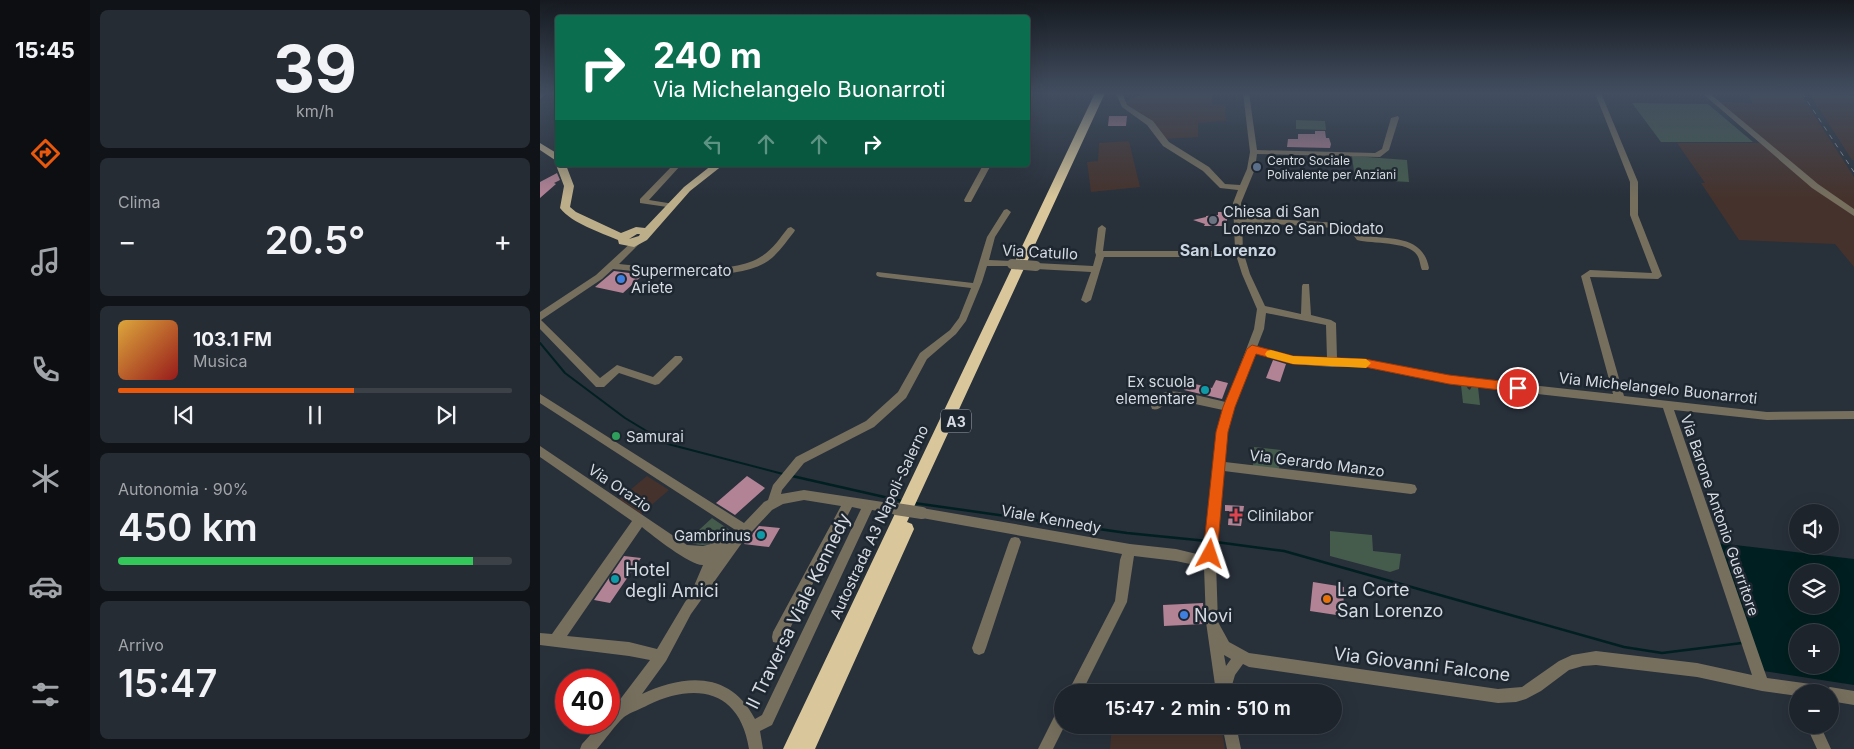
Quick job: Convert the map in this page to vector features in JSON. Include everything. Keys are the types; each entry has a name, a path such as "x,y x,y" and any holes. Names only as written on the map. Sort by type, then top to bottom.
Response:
{"highway":[{"name":"Autostrada A3 Napoli-Salerno","path":"793,749 1084,128"},
{"name":"Autostrada A3 Napoli-Salerno","path":"805,749 1090,128"}],"main road":[{"path":"540,146 555,155"},
{"path":"562,167 569,186 564,208 572,214 607,229 632,235 637,242"},
{"path":"632,235 662,215 698,180 715,167"}],"street":[{"path":"1154,128 1166,144 1206,169 1223,186 1244,188"},
{"path":"1223,684 1212,622 1210,550 1222,432 1229,407 1259,329 1262,310 1246,274 1239,251 1237,219 1237,203 1251,170 1254,152 1251,128"},
{"path":"1254,152 1377,154 1384,150 1392,128"},
{"path":"1612,128 1634,182 1634,215 1658,276 1590,273 1586,276 1620,400"},
{"path":"1745,128 1814,186 1854,213"},
{"path":"671,206 643,201 675,167"},
{"path":"968,200 986,167"},
{"path":"773,503 778,486 800,460 870,424 902,395 923,356 953,332 963,319 976,286 991,237 1008,212"},
{"path":"1237,219 1352,226 1360,238 1408,244 1415,247 1420,252 1425,268"},
{"name":"Via Catullo","path":"1086,300 1094,269 1101,254 1099,252 1102,228"},
{"path":"612,265 697,272 734,268 762,260 770,254 791,230"},
{"path":"612,265 632,235"},
{"path":"540,317 584,288 637,242"},
{"path":"1101,254 1226,254 1239,251"},
{"name":"Via Catullo","path":"983,263 1094,269"},
{"path":"880,274 976,286"},
{"path":"1306,286 1306,317"},
{"path":"1262,310 1331,323 1332,363"},
{"path":"540,323 600,384 617,369 655,381 678,359"},
{"name":"Via Michelangelo Buonarroti","path":"1252,349 1293,360 1365,363 1449,380 1620,400 1767,416 1854,415"},
{"path":"1156,406 1166,396 1229,407"},
{"path":"540,398 604,442 698,498 743,533"},
{"name":"Via Barone Antonio Guerritore","path":"1667,405 1762,684"},
{"name":"Via Orazio","path":"540,451 700,560"},
{"name":"Via Gerardo Manzo","path":"1219,466 1411,489"},
{"path":"704,584 700,560 719,552 743,533 773,503 787,497 804,495 870,505"},
{"path":"778,637 849,502"},
{"name":"Viale Kennedy","path":"870,505 1130,550 1176,555 1210,550"},
{"name":"II Traversa Viale Kennedy","path":"753,727 767,720 870,505"},
{"path":"556,640 640,520"},
{"path":"979,648 1014,542"},
{"path":"685,549 694,552 719,552"},
{"path":"1079,684 1121,602 1126,560 1130,550"},
{"path":"620,712 649,675 661,656 704,584 719,552"},
{"path":"704,584 719,552"},
{"path":"1212,622 1223,646 1239,659 1229,672 1226,684"},
{"path":"540,638 629,649 661,656"},
{"name":"Via Giovanni Falcone","path":"1218,659 1239,659 1498,696 1525,692 1558,668 1582,658 1697,670 1789,689"},
{"path":"620,712 661,692 689,685 710,687 726,693 744,712 753,727 756,749"},
{"path":"1839,696 1854,698"},
{"path":"1045,749 1054,732"},
{"path":"588,749 601,734"},
{"path":"1231,734 1234,749"},
{"path":"1818,734 1824,749"}],"shaded area":[{"path":"1151,128 1198,128 1198,137 1164,139"},
{"path":"1326,128 1326,130 1296,129"},
{"path":"1651,128 1736,128 1753,142 1661,142"},
{"path":"1749,128 1822,128 1854,177 1854,267 1835,244 1739,240 1701,183 1705,183 1677,143 1767,143"},
{"path":"1831,128 1854,128 1854,160 1852,160"},
{"path":"1129,141 1140,187 1091,192 1087,162 1098,161 1099,143"},
{"path":"1352,156 1407,160 1409,182 1355,179"},
{"path":"1461,385 1466,385 1470,390 1472,386 1478,387 1480,405 1463,403"},
{"path":"1254,447 1281,450 1279,469 1253,466"},
{"path":"647,476 669,490 641,514 619,499"},
{"path":"712,518 734,533 712,544 700,545 687,541"},
{"path":"1330,531 1372,535 1373,551 1401,554 1399,569 1390,572 1330,556"},
{"path":"1718,543 1789,551 1789,554 1812,554 1854,559 1854,685 1763,671"},
{"path":"1111,734 1222,734 1225,749 1110,749"}],"building":[{"path":"1315,131 1325,131 1326,138 1329,138 1331,144 1330,148 1287,147 1288,139 1298,139 1298,134 1315,134"},
{"path":"557,173 560,180 554,183 556,184 540,198 540,182"},
{"name":"Chiesa di San Lorenzo e San Diodato","path":"1218,212 1227,212 1227,226 1204,226 1205,224 1193,220 1218,215"},
{"name":"Supermercato Ariete","path":"614,271 644,274 623,293 595,287"},
{"path":"1273,360 1286,364 1280,382 1266,378"},
{"name":"Ex scuola elementare","path":"1188,379 1196,381 1195,384 1212,388 1216,380 1228,383 1222,399 1184,390"},
{"path":"747,476 765,488 735,515 716,503"},
{"name":"Clinilabor","path":"1225,505 1244,506 1241,526 1228,525 1229,511 1225,511"},
{"name":"Gambrinus","path":"759,526 780,528 769,547 744,544"},
{"name":"Hotel degli Amici","path":"624,556 641,558 610,603 594,600"},
{"name":"La Corte San Lorenzo","path":"1313,582 1344,587 1343,616 1310,611"},
{"name":"Novi","path":"1203,603 1204,624 1164,626 1163,605"}],"waterway":[{"path":"540,343 565,373 625,418 668,444 783,474"},
{"path":"792,476 902,501"},
{"path":"914,503 1127,533 1207,541"},
{"path":"1216,542 1284,551 1624,647 1662,653 1742,643"}],"railway":[{"path":"1825,128 1854,172"}],"slow traffic":[{"path":"1271,354 1293,360 1366,363"}],"place":[{"name":"Centro Sociale Polivalente per Anziani","path":"1257,167"},
{"name":"Chiesa di San Lorenzo e San Diodato","path":"1213,220"},
{"name":"Supermercato Ariete","path":"621,279"},
{"name":"Ex scuola elementare","path":"1205,390"},
{"name":"Samurai","path":"616,436"},
{"name":"Clinilabor","path":"1236,515"},
{"name":"Gambrinus","path":"761,535"},
{"name":"Hotel degli Amici","path":"615,579"},
{"name":"La Corte San Lorenzo","path":"1327,599"},
{"name":"Novi","path":"1184,615"}],"district":[{"name":"San Lorenzo","path":"1228,250"}],"route":[{"path":"1210,554 1222,432 1229,407 1252,349 1293,360 1365,363 1449,380 1518,388"}]}
